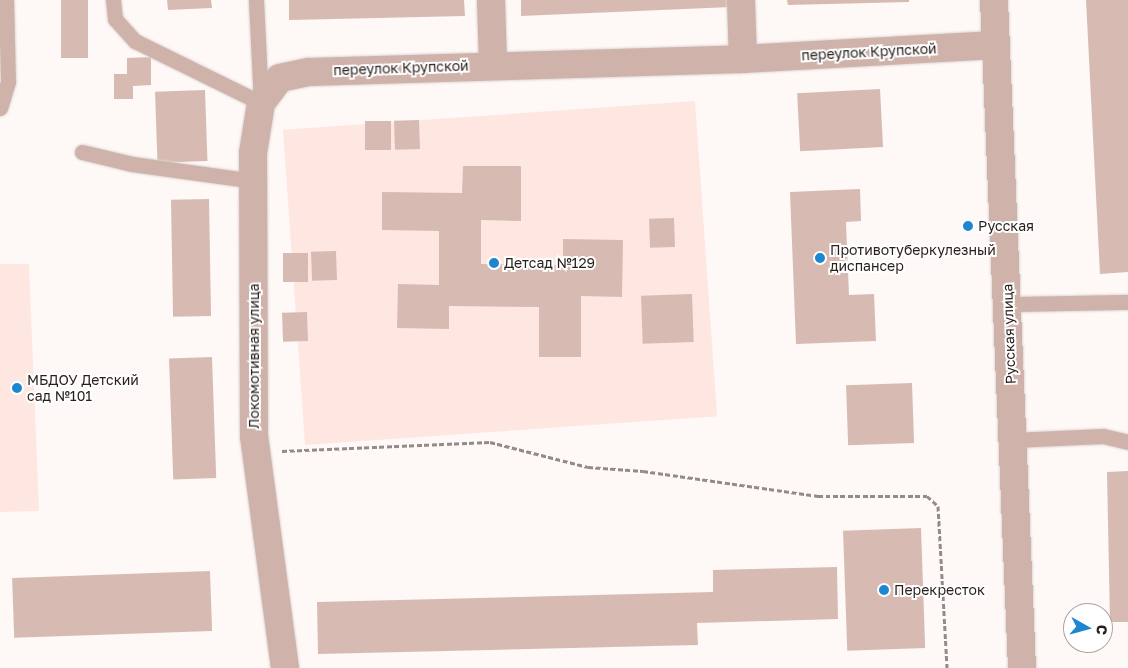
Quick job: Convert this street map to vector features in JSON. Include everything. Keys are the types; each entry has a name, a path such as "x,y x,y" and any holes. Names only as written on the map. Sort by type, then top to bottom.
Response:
{"street":[{"path":"491,0 493,65"},
{"path":"741,0 744,59"},
{"name":"Русская улица","path":"994,0 1022,668"},
{"name":"переулок Крупской","path":"260,103 280,78 309,72 493,65 744,59 996,45"},
{"name":"Локомотивная улица","path":"260,103 254,180 257,453 285,668"}],"lane":[{"path":"0,108 8,81 6,0"},
{"path":"113,0 115,19 135,41 260,103 256,0"},
{"path":"82,152 132,164 254,180"},
{"path":"1008,304 1128,302"},
{"path":"1013,440 1103,436 1128,442"}],"path":[{"path":"257,453 490,442 588,467 643,471 818,496 927,496 938,506 947,668"}],"shaded area":[{"name":"Детсад №129","path":"695,101 717,416 305,445 283,130"},
{"name":"МБДОУ Детский сад №101","path":"0,264 29,264 39,511 0,512"}],"building":[{"path":"61,0 88,0 88,58 61,58"},
{"path":"167,0 211,0 212,8 168,10"},
{"path":"289,0 464,0 465,16 289,20"},
{"path":"521,0 731,0 731,7 521,16"},
{"path":"787,0 909,0 909,2 788,5"},
{"path":"1086,0 1128,0 1128,272 1100,274"},
{"path":"151,57 151,85 133,86 133,99 114,99 114,74 127,74 127,58"},
{"path":"880,89 883,147 800,151 797,93"},
{"path":"205,90 207,161 158,163 155,92"},
{"path":"419,120 420,149 395,150 394,121"},
{"path":"365,121 391,121 391,150 365,150"},
{"path":"463,166 521,166 521,221 481,220 481,264 563,265 563,239 623,240 622,297 581,296 581,357 539,357 539,307 449,306 449,329 397,328 398,284 439,285 439,231 382,230 382,192 462,193"},
{"name":"Противотуберкулезный диспансер","path":"860,189 861,221 846,222 849,295 874,294 876,341 796,344 790,192"},
{"path":"209,199 211,316 173,317 171,200"},
{"path":"674,218 675,247 650,248 649,219"},
{"path":"336,251 337,280 312,281 311,252"},
{"path":"283,253 308,253 308,282 283,282"},
{"path":"692,294 694,342 643,344 641,296"},
{"path":"307,312 308,341 283,342 282,313"},
{"path":"212,357 216,478 173,479 169,359"},
{"path":"912,383 914,443 848,445 846,385"},
{"path":"1128,471 1128,622 1113,622 1113,603 1110,603 1107,472"},
{"name":"Перекресток","path":"921,528 925,648 847,651 843,531"},
{"path":"837,567 838,619 697,623 698,645 318,654 317,602 713,592 713,570"},
{"path":"210,571 212,631 14,638 12,578"}],"place":[{"name":"Русская","path":"968,226"},
{"name":"Противотуберкулезный диспансер","path":"820,258"},
{"name":"Детсад №129","path":"494,263"},
{"name":"МБДОУ Детский сад №101","path":"17,388"},
{"name":"Перекресток","path":"884,590"}]}
